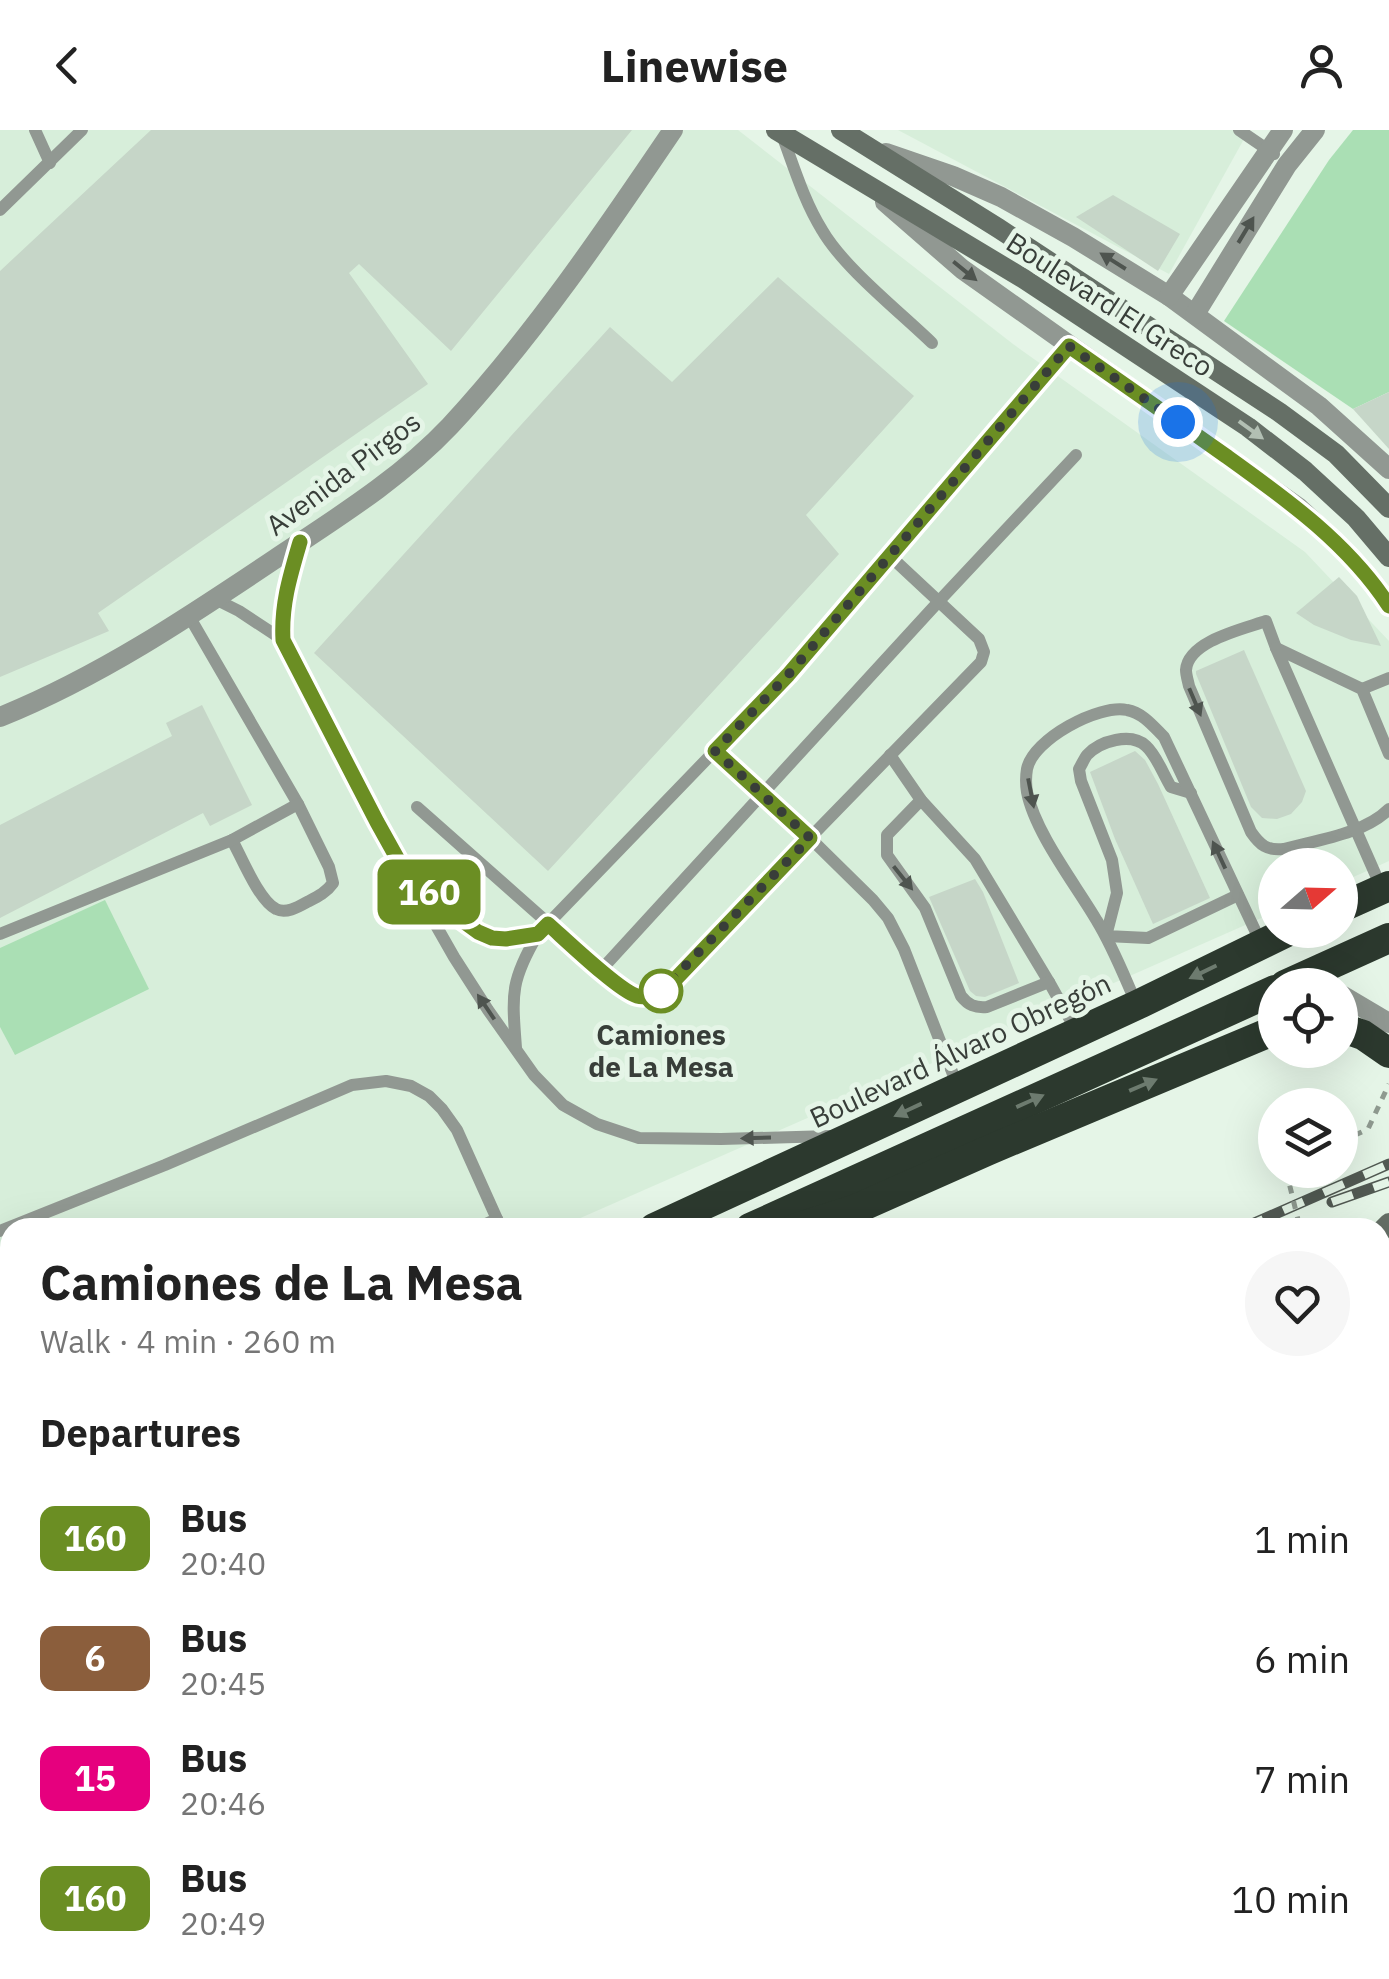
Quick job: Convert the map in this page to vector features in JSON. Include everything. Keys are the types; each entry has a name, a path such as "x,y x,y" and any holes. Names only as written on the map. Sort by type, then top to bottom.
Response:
{"highway":[{"path":"1358,900 1385,888"},
{"path":"1332,968 1389,938"},
{"name":"Boulevard Álvaro Obregón","path":"675,1218 1258,944"},
{"path":"772,1218 1258,998"},
{"path":"1358,1033 1389,1052"},
{"path":"829,1218 1258,1037"}],"main road":[{"name":"Boulevard El Greco","path":"840,130 1279,412 1336,454 1389,508"},
{"name":"Boulevard El Greco","path":"778,132 1024,279 1248,427 1356,518 1389,556"}],"street":[{"name":"Avenida Pirgos","path":"0,717 112,664 189,616 347,511 448,428 572,277 674,130"},
{"path":"1168,296 1283,130"},
{"path":"1196,314 1288,164 1315,130"},
{"path":"866,146 953,176 1073,236 1196,314 1319,406 1389,468"},
{"path":"865,184 962,269 1299,508 1338,544 1389,606"},
{"path":"1358,1005 1389,1024"}],"lane":[{"path":"35,130 50,163"},
{"path":"0,208 82,130"},
{"path":"1239,130 1288,164"},
{"path":"778,132 823,233 839,254 932,342"},
{"path":"516,1050 513,990 522,960 543,929 788,675 1069,346"},
{"path":"601,970 1076,454"},
{"path":"300,542 282,609 283,640 402,867 454,957 534,1076 563,1105 597,1124 639,1138 721,1140 853,1135"},
{"path":"417,807 543,929 632,994 646,997 661,991 981,662 979,639 890,556"},
{"path":"215,599 283,640"},
{"path":"189,616 298,804 333,883 327,891 297,908 276,909 264,898 232,840"},
{"path":"1385,888 1355,829 1266,621 1214,640 1194,652 1186,667 1188,686 1258,842 1273,850 1355,829 1389,809"},
{"path":"1276,648 1362,688 1389,754"},
{"path":"1362,688 1389,678"},
{"path":"1136,1004 1106,936 1042,830 1028,793 1027,768 1037,750 1056,734 1101,711 1126,709 1143,716 1164,737 1258,937"},
{"path":"1106,936 1117,893 1112,860 1079,768 1088,754 1111,741 1140,741 1150,750 1170,787 1191,794"},
{"path":"715,751 810,838 888,918 958,1086"},
{"path":"890,756 922,800 975,859 1076,1032"},
{"path":"922,800 887,835 887,855 924,908 961,996 966,1003 986,1007 1049,982"},
{"path":"0,934 232,840 298,804"},
{"path":"402,867 478,932 506,939 543,929"},
{"path":"1106,936 1148,938 1238,895"},
{"path":"32,1218 352,1085 386,1081 411,1086 442,1109 457,1130 497,1218"}],"path":[{"path":"1358,1134 1368,1129 1389,1084"},
{"path":"1290,1188 1298,1218"}],"shaded area":[{"path":"0,130 738,130 1013,344 1305,552 1389,641 1389,861 1358,875 1358,848 1258,848 1258,919 580,1218 0,1218"},
{"path":"898,130 1249,130 1169,274"}],"green space":[{"path":"1353,130 1389,130 1389,392 1353,409 1224,321 1329,160"},
{"path":"105,900 149,989 15,1055 0,1027 0,948"}],"building":[{"path":"151,130 632,130 451,351 359,264 349,273 428,384 98,613 109,631 0,677 0,271"},
{"path":"1113,195 1180,234 1158,271 1076,217"},
{"path":"778,277 914,396 806,515 839,554 548,871 314,653 610,327 672,382"},
{"path":"1389,392 1389,449 1353,409"},
{"path":"1339,577 1357,596 1381,646 1351,640 1296,613"},
{"path":"1244,650 1306,791 1291,814 1277,819 1262,818 1251,807 1196,674"},
{"path":"202,705 252,805 210,826 203,813 0,918 0,825 172,736 166,723"},
{"path":"1135,751 1145,760 1158,784 1210,898 1153,924 1090,772"},
{"path":"975,879 1019,983 985,997 970,991 929,897"}],"railway":[{"path":"1266,1218 1389,1164"},
{"path":"1332,1202 1389,1182"}],"bus line":[{"name":"160","path":"300,542 282,609 283,640 402,867 478,932 506,939 538,934 548,924 632,994 646,997 668,987 810,838 715,751 788,675 1069,346 1299,508 1338,544 1389,606"}],"place":[{"name":"Camiones de La Mesa","path":"661,991"}],"route":[{"path":"661,991 810,838 715,751 788,675 1069,346 1178,422"}]}
